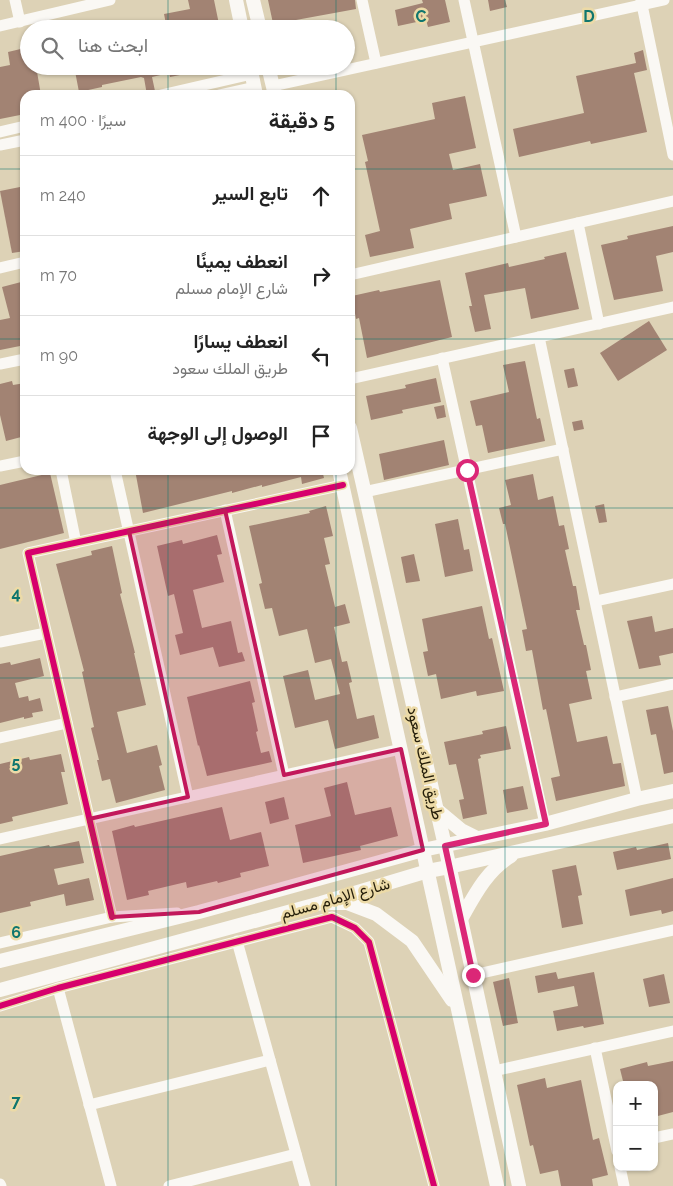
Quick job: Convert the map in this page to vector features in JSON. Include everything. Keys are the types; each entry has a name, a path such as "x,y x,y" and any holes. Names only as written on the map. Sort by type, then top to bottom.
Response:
{"main road":[{"path":"236,0 240,20"},
{"path":"253,0 258,20"},
{"path":"270,75 274,90"},
{"name":"طريق الملك سعود","path":"355,451 437,809 519,1186"},
{"name":"طريق الملك سعود","path":"340,475 497,1186"},
{"name":"شارع الإمام مسلم","path":"0,961 199,912 423,850 546,824 636,799 673,791"},
{"path":"437,809 461,830 477,838"},
{"name":"شارع الإمام مسلم","path":"0,990 428,871 673,816"},
{"path":"461,919 481,885 501,862 521,851"},
{"path":"321,902 347,903 376,914 412,941 458,1010"}],"street":[{"path":"0,26 20,22 15,0"},
{"path":"28,20 110,0"},
{"path":"362,0 376,63"},
{"path":"464,0 516,237"},
{"path":"355,69 641,2 664,0"},
{"path":"641,2 673,155"},
{"path":"274,90 331,75"},
{"path":"194,90 253,81"},
{"path":"231,90 253,81"},
{"path":"0,132 20,127"},
{"path":"0,145 20,141"},
{"path":"355,274 673,201"},
{"path":"578,223 599,324"},
{"path":"0,268 20,263"},
{"path":"355,378 673,307"},
{"path":"539,337 596,601 636,799"},
{"path":"442,358 546,824"},
{"path":"0,364 20,360"},
{"path":"364,492 563,449"},
{"path":"0,466 20,462"},
{"path":"61,475 76,543"},
{"path":"116,475 188,797"},
{"path":"112,918 28,553 343,485"},
{"path":"225,510 284,776"},
{"path":"596,601 673,584"},
{"path":"0,642 46,632"},
{"path":"616,697 673,684"},
{"path":"0,738 67,723"},
{"path":"0,839 401,750"},
{"path":"0,943 112,918 199,912"},
{"path":"0,1006 58,988 332,917 356,928 369,942 434,1186"},
{"path":"473,975 673,930"},
{"path":"237,941 304,1186"},
{"path":"58,988 111,1186"},
{"path":"494,1071 673,1031"},
{"path":"595,1048 613,1134"},
{"path":"89,1105 270,1060"},
{"path":"658,1137 673,1134"},
{"path":"169,1186 296,1154"},
{"path":"621,1171 624,1186"}],"highlighted area":[{"path":"225,510 284,775 401,749 423,850 199,912 112,917 89,819 188,797 129,531"}],"building":[{"path":"188,0 214,0 218,20 165,20 164,14 190,9"},
{"path":"268,0 355,0 356,9 296,20 272,20"},
{"path":"422,0 445,0 450,22 428,27 426,20 398,26 395,10 423,3"},
{"path":"488,0 505,0 507,7 490,11"},
{"path":"20,49 20,75 38,75 40,90 20,90 20,115 0,119 0,67 10,65 8,52"},
{"path":"643,50 647,70 634,73 647,132 591,144 590,141 519,157 513,129 584,113 576,76 636,63 634,53"},
{"path":"76,75 160,75 152,77 155,90 146,90 144,78 141,77 102,85 102,87 88,90 79,90"},
{"path":"465,96 476,148 449,154 453,170 480,164 487,196 449,204 452,219 410,229 414,248 370,257 365,235 380,231 365,162 368,161 362,135 435,119 432,103"},
{"path":"20,187 20,252 12,253 0,191"},
{"path":"673,226 673,252 656,256 663,291 614,300 601,245 628,239 627,236"},
{"path":"566,252 579,309 531,319 525,288 484,295 491,329 475,332 469,306 472,306 465,273 508,263 509,267"},
{"path":"440,280 452,337 367,358 359,318 356,319 355,295 379,290 380,292"},
{"path":"20,282 20,346 0,350 0,320 10,318 2,287"},
{"path":"649,321 667,350 618,381 600,353"},
{"path":"525,361 537,419 540,418 545,441 488,453 482,425 476,426 470,401 509,392 503,365"},
{"path":"574,368 578,386 568,388 564,370"},
{"path":"436,378 441,402 402,410 403,413 371,420 366,396 406,388 405,385"},
{"path":"12,381 13,385 20,384 20,437 6,441 0,415 0,384"},
{"path":"444,405 446,417 437,419 434,407"},
{"path":"582,420 584,429 574,431 572,422"},
{"path":"444,440 449,465 384,480 379,454"},
{"path":"533,474 538,500 553,496 559,526 564,525 569,549 565,550 573,586 576,586 580,610 576,610 591,670 586,671 592,699 569,704 577,742 607,736 613,764 621,763 625,786 556,801 551,778 560,776 546,709 543,710 532,650 526,651 522,630 527,629 505,524 503,524 499,508 511,505 505,480"},
{"path":"42,475 50,475 64,533 0,549 0,485"},
{"path":"136,475 323,475 324,478 302,484 301,477 262,487 262,485 232,493 232,491 143,513"},
{"path":"604,504 607,522 599,523 595,506"},
{"path":"326,506 333,536 324,538 330,564 325,565 335,607 345,604 350,623 334,627 342,662 347,661 352,682 349,683 357,719 374,715 379,738 335,749 328,720 295,728 283,676 308,670 315,700 340,694 331,659 315,663 307,629 279,636 272,608 265,609 259,584 262,583 249,526 310,513 309,511"},
{"path":"458,519 464,550 469,549 473,571 445,577 435,524"},
{"path":"217,535 222,554 217,555 224,582 193,590 202,628 231,621 238,653 242,652 245,661 219,667 213,647 180,655 175,635 183,633 174,594 168,596 157,546 182,540 183,544"},
{"path":"112,546 122,593 120,594 146,705 117,712 127,753 157,745 162,765 159,766 165,790 116,803 110,779 102,781 91,728 94,727 82,672 84,671 56,564 92,555 91,551"},
{"path":"414,554 420,581 406,583 401,557"},
{"path":"482,606 489,639 492,638 504,691 477,696 476,691 441,699 436,674 428,676 423,652 428,651 422,619"},
{"path":"652,616 655,632 673,628 673,653 659,656 661,665 639,669 627,621"},
{"path":"40,658 44,676 15,683 19,698 28,696 29,701 40,698 43,711 32,713 33,717 24,719 24,717 0,723 0,664 10,662 11,665"},
{"path":"250,681 255,702 252,703 258,731 256,732 261,753 269,751 272,762 207,776 187,697"},
{"path":"668,706 673,731 673,772 664,774 656,734 651,735 646,710"},
{"path":"506,726 511,749 480,755 481,758 478,759 487,814 463,819 459,800 464,799 456,764 449,765 444,742 483,734 482,731"},
{"path":"61,754 65,772 61,772 68,804 12,817 13,821 0,824 0,764 29,757 30,760"},
{"path":"347,782 355,815 391,807 398,836 360,846 361,850 303,863 295,825 331,816 324,788"},
{"path":"523,786 528,809 507,813 503,790"},
{"path":"284,797 289,819 270,824 265,802"},
{"path":"222,807 230,840 261,832 269,866 240,873 241,877 218,883 217,881 187,888 186,882 148,891 149,895 127,900 112,831"},
{"path":"79,841 84,863 54,869 58,885 89,878 94,900 66,906 64,894 30,902 31,906 0,913 0,856 49,845 50,847"},
{"path":"668,843 671,859 617,870 613,852 636,847 637,850"},
{"path":"576,865 582,895 578,896 583,924 562,928 552,870"},
{"path":"673,878 673,911 662,914 661,910 630,916 625,890"},
{"path":"556,972 558,979 594,972 604,1024 557,1031 553,1011 578,1006 574,986 538,993 535,976"},
{"path":"664,974 670,1003 649,1007 643,979"},
{"path":"509,978 518,1023 503,1026 493,982"},
{"path":"673,1061 673,1112 658,1116 658,1081 623,1081 620,1069 647,1062 648,1066"},
{"path":"545,1078 547,1088 581,1080 593,1140 599,1138 608,1175 592,1179 593,1186 561,1186 558,1170 540,1174 533,1145 530,1146 517,1085"}],"cycle path":[{"path":"112,917 28,553 343,485"},
{"path":"0,1006 58,988 332,917 355,928 369,942 434,1186"}],"route":[{"path":"467,470 546,824 445,846 473,975"}]}
